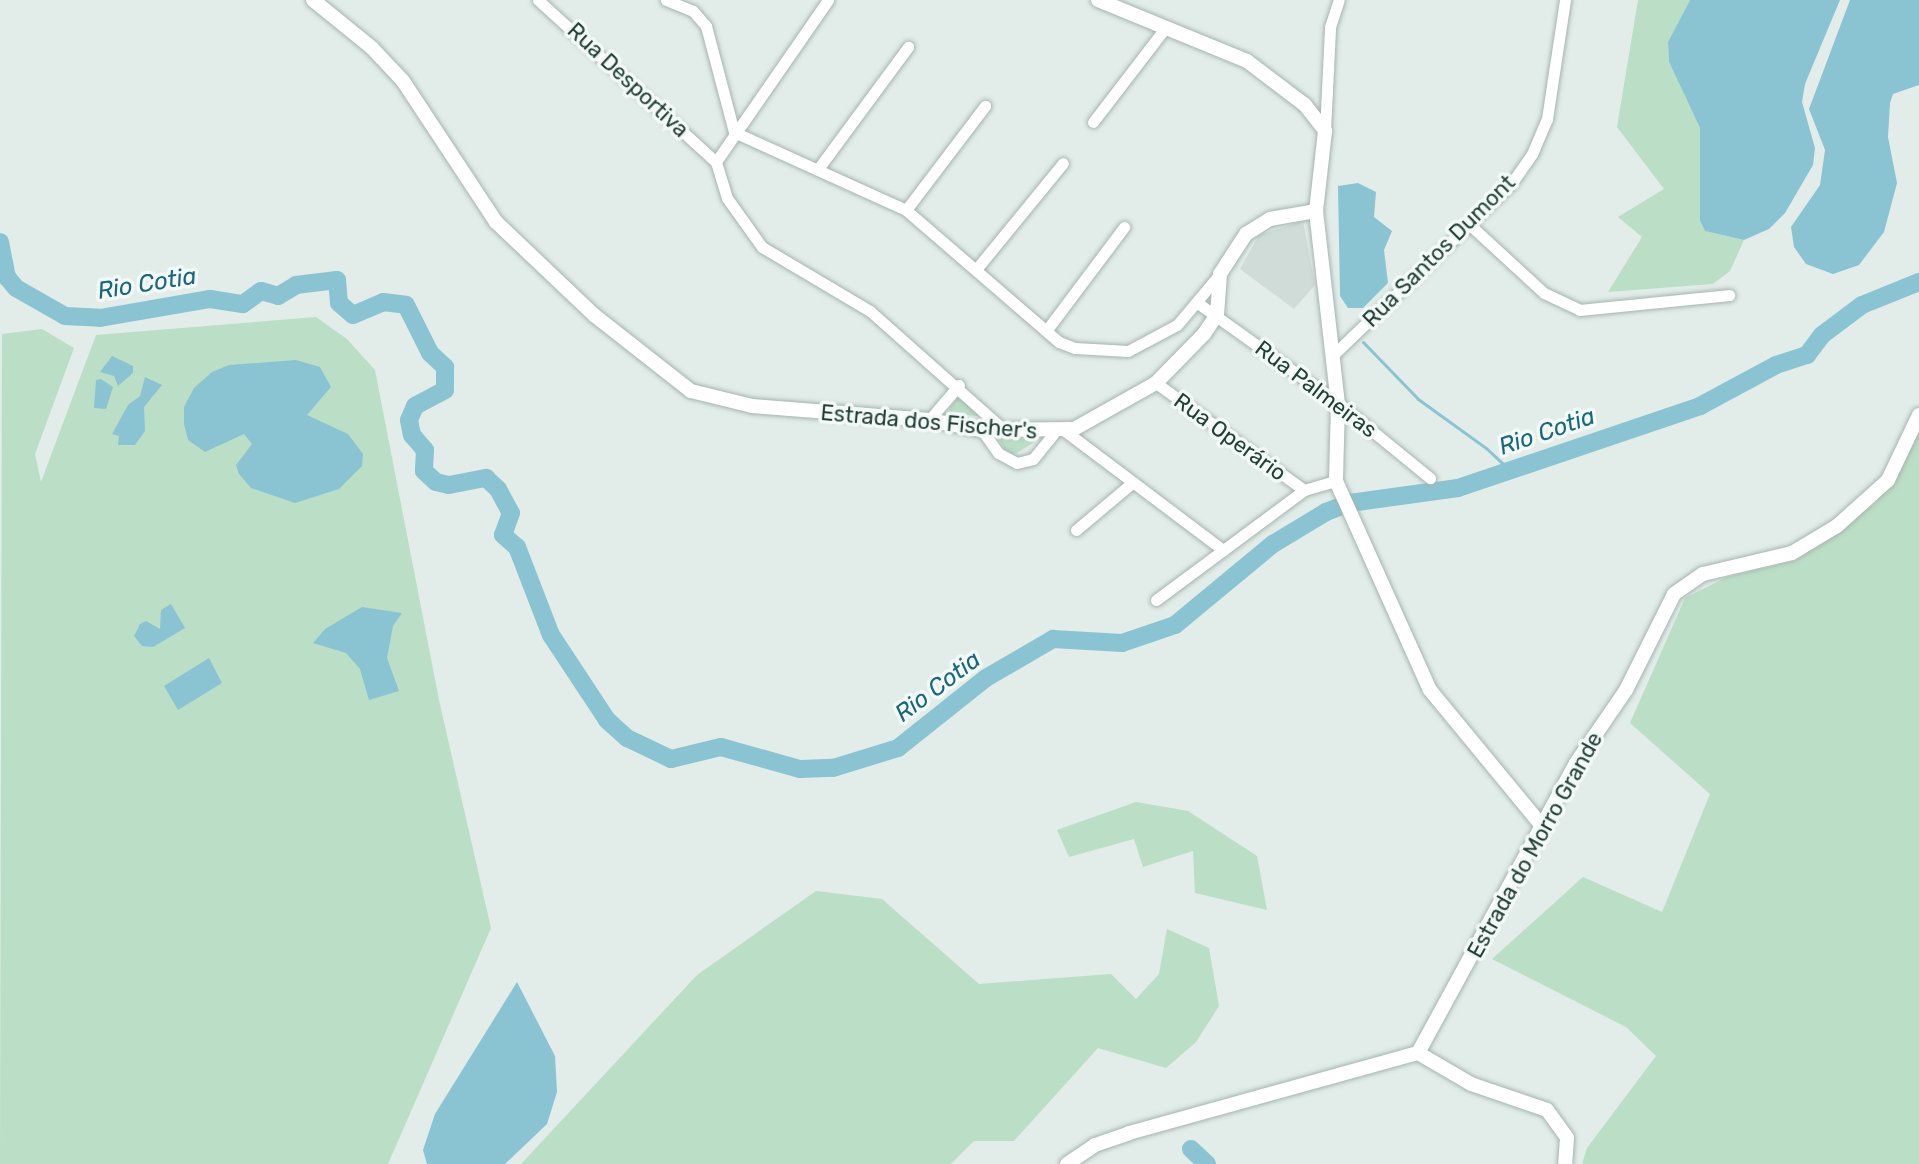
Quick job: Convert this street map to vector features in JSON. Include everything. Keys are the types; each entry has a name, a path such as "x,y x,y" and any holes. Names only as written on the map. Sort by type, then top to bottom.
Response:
{"street":[{"name":"Rua Desportiva","path":"538,0 716,162"},
{"path":"666,0 693,11 706,26 734,132"},
{"path":"1098,0 1267,72 1305,105 1325,131"},
{"path":"1339,0 1330,27 1325,131 1316,211 1338,403 1336,481 1430,690 1542,826"},
{"name":"Estrada dos Fischer's","path":"316,1 372,48 422,105 496,222 667,377 691,391 752,406 929,420 982,430 1060,432 1156,383 1217,315"},
{"path":"823,2 716,162 727,198 762,247 862,305 959,385 1004,430"},
{"name":"Rua Santos Dumont","path":"1333,355 1470,225 1532,154 1547,119 1567,4"},
{"path":"1093,122 1166,27"},
{"path":"818,169 908,47"},
{"path":"906,210 985,106"},
{"path":"734,132 906,210 978,267 1046,331 1075,348 1128,351 1177,325 1199,304 1256,226 1316,211"},
{"path":"978,267 1063,163"},
{"path":"1470,225 1544,293 1580,310 1729,295"},
{"path":"1046,331 1124,227"},
{"path":"1217,315 1220,274"},
{"name":"Rua Palmeiras","path":"1199,304 1338,403 1430,478"},
{"name":"Rua Operário","path":"1156,383 1304,490"},
{"path":"929,420 959,385"},
{"name":"Estrada do Morro Grande","path":"1418,1053 1576,763 1626,690 1674,594 1703,574 1792,553 1837,526 1888,480 1919,415"},
{"path":"982,430 998,453 1017,463 1033,459 1060,432 1223,550"},
{"path":"1156,600 1304,490 1336,481"},
{"path":"1076,530 1132,483"},
{"path":"1067,1164 1095,1145 1129,1133 1418,1053 1471,1084 1547,1110 1567,1138 1565,1164"}],"shaded area":[{"path":"1303,221 1315,285 1294,309 1240,269 1259,235"}],"green space":[{"path":"1638,0 1690,0 1668,42 1669,62 1700,128 1700,221 1705,231 1744,240 1730,271 1713,284 1608,292 1642,237 1618,217 1664,189 1617,127"},
{"path":"316,317 347,339 375,370 439,700 491,928 388,1164 0,1164 2,334 42,329 74,348 35,454 41,482 96,335"},
{"path":"958,396 979,411 977,416 947,413"},
{"path":"1919,431 1919,1164 1582,1164 1587,1148 1656,1056 1626,1027 1492,959 1583,877 1662,912 1710,794 1630,723 1685,598 1727,577 1797,560 1876,503"},
{"path":"997,437 1038,440 1015,454 1007,453"},
{"path":"1136,802 1188,811 1257,856 1267,910 1195,893 1193,851 1143,867 1134,839 1069,857 1057,830"},
{"path":"816,891 882,899 979,984 1111,974 1136,999 1159,974 1167,929 1209,948 1219,1006 1196,1042 1166,1068 1098,1048 1014,1141 974,1141 951,1164 521,1164 697,975"}],"water":[{"path":"1690,0 1840,0 1805,84 1802,102 1815,148 1813,165 1785,213 1769,229 1744,240 1705,231 1700,221 1700,128 1669,62 1668,42"},
{"path":"1850,0 1919,0 1919,85 1893,94 1890,103 1888,137 1897,183 1884,232 1859,265 1833,274 1806,264 1794,247 1791,227 1820,185 1825,150 1809,109"},
{"path":"1358,183 1376,192 1374,217 1392,231 1384,250 1388,283 1363,308 1348,308 1340,296 1338,186"},
{"path":"112,356 133,366 133,373 118,386 114,376 100,372"},
{"path":"296,360 320,367 331,387 307,415 348,434 363,454 362,466 339,489 295,503 251,488 239,474 236,465 252,444 244,434 205,452 188,440 184,407 194,388 212,372 229,365"},
{"path":"145,377 162,385 144,407 145,431 135,445 118,445 119,436 112,434 128,405 140,396"},
{"path":"101,379 113,387 106,409 94,408 96,380"},
{"path":"171,604 185,628 153,647 142,646 134,636 140,624 146,621 160,629 161,610"},
{"path":"362,607 402,613 393,626 387,658 399,691 369,700 360,669 346,653 313,643 325,629"},
{"path":"209,658 222,683 178,710 164,686"},
{"path":"517,982 555,1056 557,1092 547,1124 505,1164 427,1164 423,1150 435,1114"}],"waterway":[{"name":"Rio Cotia","path":"0,242 7,277 16,288 65,316 100,318 210,299 243,304 261,291 278,296 296,285 337,280 339,303 353,315 383,302 406,305 430,353 445,367 445,390 415,406 409,420 412,435 425,450 424,471 436,482 449,485 486,478 498,489 511,513 503,535 517,547 551,635 607,720 627,738 671,759 721,747 800,769 833,768 898,748 986,678 1053,639 1122,643 1175,625 1273,544 1326,512 1350,503 1458,488 1700,406 1776,365 1807,355 1822,335 1862,305 1919,282"},
{"path":"1363,342 1418,399 1486,448 1503,464 1502,472"},
{"path":"1191,1149 1207,1164"}]}
